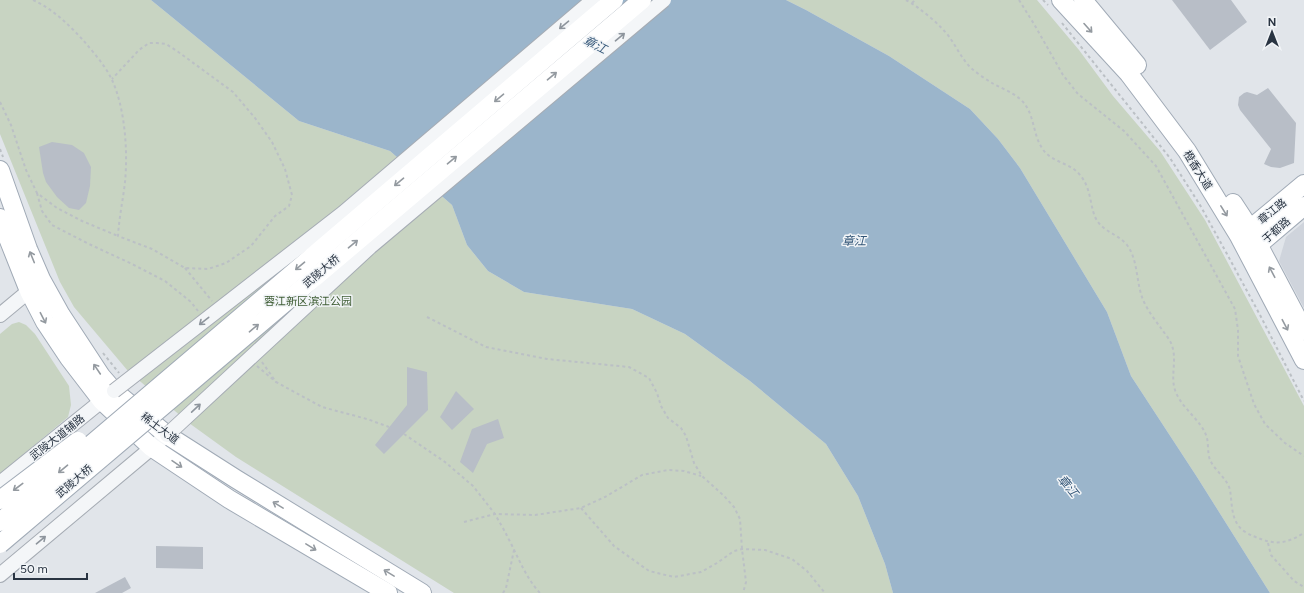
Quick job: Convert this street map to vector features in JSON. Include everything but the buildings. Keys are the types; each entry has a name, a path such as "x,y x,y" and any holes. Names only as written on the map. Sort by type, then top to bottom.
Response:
{"main road":[{"name":"武陵大桥","path":"0,544 233,335 614,0"},
{"name":"武陵大桥","path":"0,522 233,335 642,0"},
{"name":"橙香大道","path":"1068,6 1138,66 1195,144 1244,232 1304,360"},
{"name":"稀土大道","path":"2,166 28,249 41,279 60,315 151,447 229,499 388,593"},
{"name":"章江路","path":"1244,232 1304,184"},
{"name":"于都路","path":"1253,250 1304,206"},
{"name":"稀土大道","path":"0,218 29,291 45,322 69,358 113,390 167,435 422,593"},
{"name":"橙香大道","path":"1253,250 1304,331"},
{"path":"0,500 233,335"},
{"path":"0,558 134,444 233,335"}],"street":[{"name":"武陵大道辅路","path":"0,483 113,390 343,213 593,0"},
{"path":"0,574 167,435 370,247 664,0"},
{"path":"0,315 29,291"}],"path":[{"path":"34,0 55,13 70,26 94,54 112,79 120,104 124,125 126,153 125,182 118,236"},
{"path":"906,0 928,16 949,36 960,56 971,68 990,82 1020,98 1028,108 1037,138 1042,148 1049,157 1071,167 1080,174 1087,186 1098,222 1119,237 1127,245 1136,268 1142,299 1171,342 1174,356 1173,383 1175,391 1184,407 1203,428 1207,436 1209,458 1215,469 1225,480 1230,489 1233,513 1238,526 1248,534 1268,542 1279,543 1292,540 1304,533"},
{"path":"912,3 915,0"},
{"path":"1019,0 1063,75 1078,94 1124,131 1156,166 1235,309 1238,330 1238,356 1254,404 1265,424 1286,443 1304,456"},
{"path":"1043,0 1068,6 1170,158 1195,198 1260,315 1304,401"},
{"path":"112,79 139,50 149,43 166,44 233,92 255,118 272,142 285,170 292,195 289,206 275,216 251,246 226,263 208,269 185,268"},
{"path":"0,102 11,125 26,170 37,193 42,211 52,225 165,281 190,302 200,313"},
{"path":"0,149 2,166"},
{"path":"37,193 57,208 82,221 152,249 185,268 213,301"},
{"path":"427,318 486,347 547,359 629,367 649,378 668,418 680,428 686,436 694,463 702,476 734,507 740,519 746,582 743,593"},
{"path":"100,348 113,390"},
{"path":"259,358 276,382"},
{"path":"255,363 276,382 322,407 367,418 389,427"},
{"path":"404,434 445,462 473,486 495,514 514,549 519,562 534,587 540,593"},
{"path":"464,522 495,514 534,515 581,508 605,497 642,475 668,470 684,471 702,476"},
{"path":"581,508 614,546 649,571 674,577 701,572 718,563 734,551 742,549 765,550 792,559 807,571 825,593"},
{"path":"1268,542 1271,555 1294,581 1304,587"},
{"path":"503,593 506,588 514,549"}],"shaded area":[{"path":"1304,222 1304,308 1279,261 1286,237"}],"green space":[{"name":"蓉江新区滨江公园","path":"0,0 151,0 299,121 390,151 452,205 467,245 488,271 524,292 632,309 685,334 750,381 826,444 858,496 885,564 893,593 454,593 236,457 189,423 128,371 74,307 60,282 0,134"},
{"path":"786,0 1037,0 1079,50 1113,96 1160,151 1205,220 1304,406 1304,593 1270,593 1131,376 1107,312 1020,168 998,139 970,109 889,56"},
{"path":"19,322 26,325 35,334 69,386 71,405 68,417 0,474 0,334 12,324"}],"water":[{"name":"章江","path":"151,0 786,0 806,10 889,56 970,109 998,139 1020,168 1107,312 1131,376 1270,593 893,593 885,564 858,496 826,444 750,381 685,334 632,309 524,292 488,271 467,245 452,205 390,151 299,121"}]}
